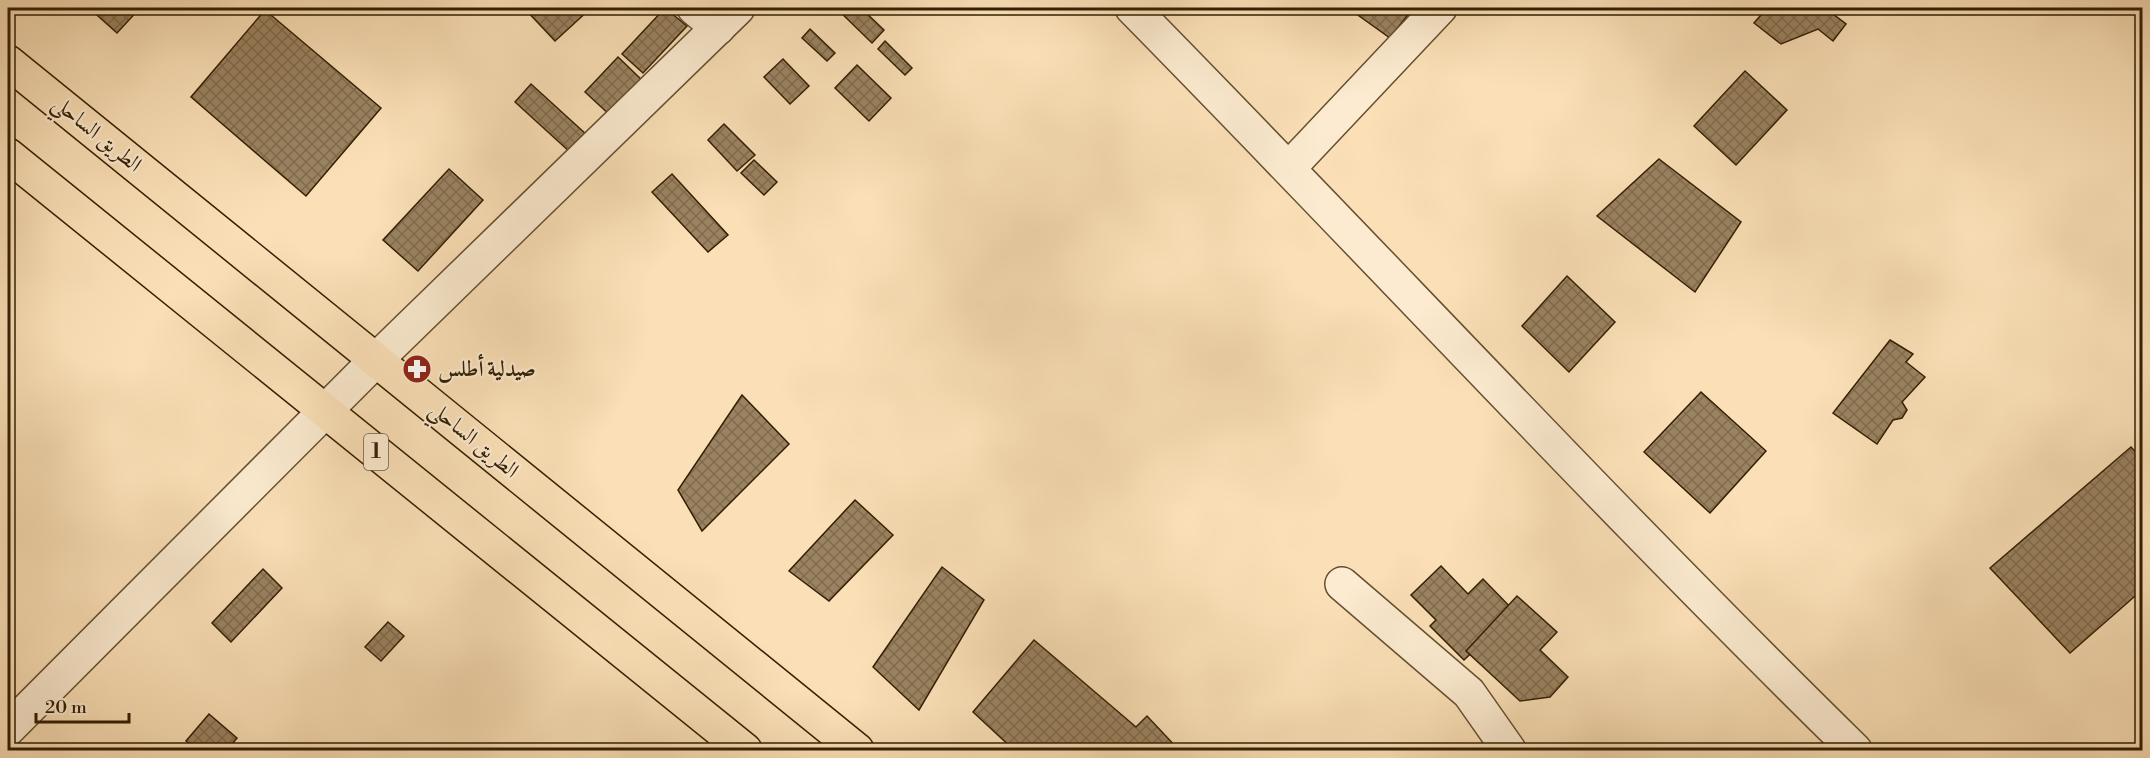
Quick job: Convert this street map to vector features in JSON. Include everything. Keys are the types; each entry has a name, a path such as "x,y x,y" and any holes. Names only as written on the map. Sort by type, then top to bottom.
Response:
{"highway":[{"name":"الطريق الساحلي","path":"8,62 857,750"},
{"name":"1","path":"8,155 745,750"}],"street":[{"path":"1132,8 1289,168 1728,626 1855,750"},
{"path":"1289,168 1440,8"},
{"path":"8,729 326,412 717,14"},
{"path":"1342,584 1469,693 1509,750"}],"building":[{"path":"89,8 140,8 117,33"},
{"path":"524,8 591,8 555,41"},
{"path":"665,8 687,26 643,73 622,54"},
{"path":"836,8 861,8 884,30 872,43"},
{"path":"1348,8 1413,8 1390,38"},
{"path":"1767,8 1825,8 1846,24 1833,41 1818,29 1781,44 1754,23"},
{"path":"265,10 381,108 306,196 191,97"},
{"path":"810,29 835,53 827,61 802,38"},
{"path":"885,41 912,68 905,75 878,49"},
{"path":"618,57 645,83 612,117 585,92"},
{"path":"783,59 809,86 790,104 764,77"},
{"path":"857,65 891,98 869,121 835,88"},
{"path":"1745,71 1787,110 1736,165 1694,126"},
{"path":"531,84 587,135 571,153 515,102"},
{"path":"724,124 755,155 737,171 708,140"},
{"path":"1659,159 1741,222 1695,292 1597,216"},
{"path":"754,160 777,182 764,195 741,173"},
{"path":"449,169 483,200 418,271 383,240"},
{"path":"672,174 728,235 708,252 652,192"},
{"path":"1567,276 1615,322 1569,372 1522,326"},
{"path":"1890,340 1913,354 1906,362 1925,377 1902,402 1907,410 1902,418 1893,420 1877,444 1833,413"},
{"path":"1701,392 1766,451 1710,513 1644,452"},
{"path":"742,395 789,444 702,531 678,490"},
{"path":"2131,447 2142,459 2142,590 2070,653 1990,568"},
{"path":"855,500 893,535 829,601 789,571"},
{"path":"1441,566 1468,594 1483,579 1515,612 1464,660 1430,626 1436,620 1411,595"},
{"path":"942,567 984,600 919,710 873,667"},
{"path":"263,569 282,588 231,642 212,623"},
{"path":"1517,596 1557,632 1540,650 1568,677 1550,697 1520,701 1466,651"},
{"path":"388,622 404,636 381,661 365,647"},
{"path":"1034,640 1136,727 1147,716 1179,750 1014,750 973,712"},
{"path":"209,714 237,738 227,750 197,750 186,741"}],"place":[{"name":"صيدلية أطلس","path":"417,369"}]}
